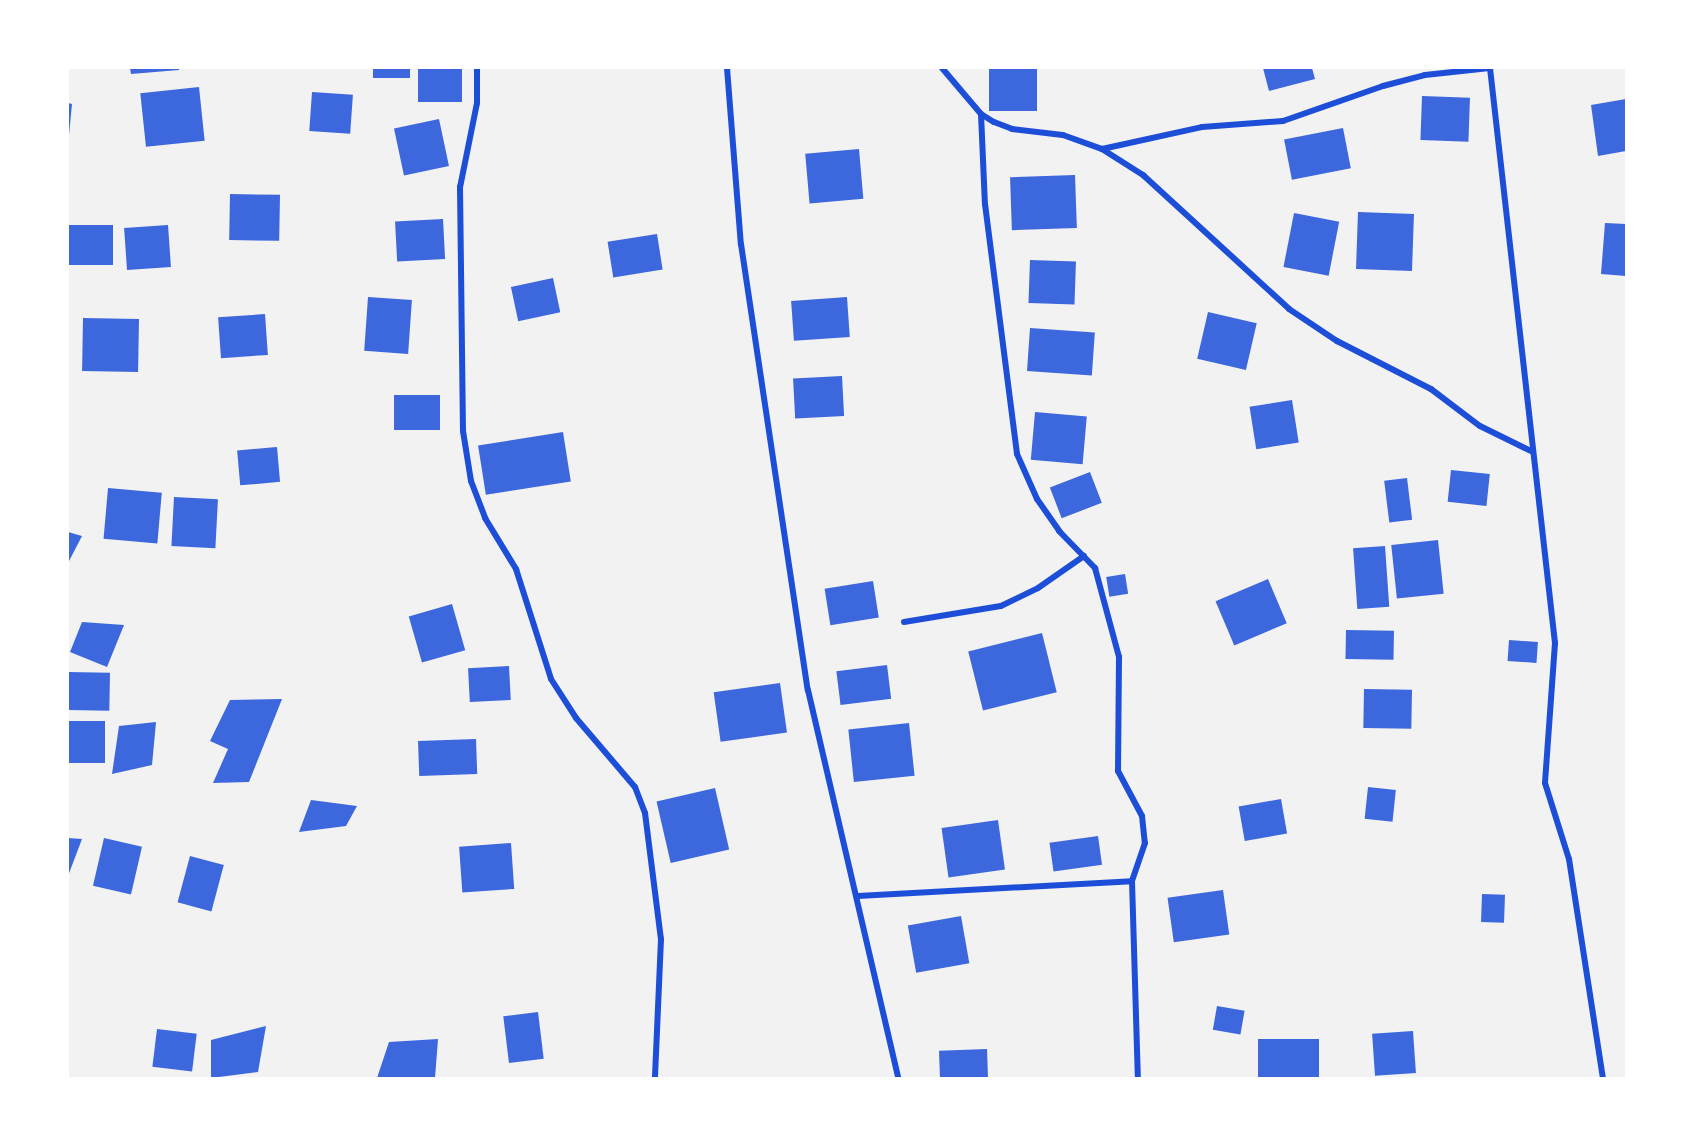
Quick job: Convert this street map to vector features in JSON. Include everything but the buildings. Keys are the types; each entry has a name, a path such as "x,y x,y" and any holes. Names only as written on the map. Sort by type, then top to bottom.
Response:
{"street":[{"path":"477,68 477,103 460,187 466,451 485,518 516,569 551,678 576,718 635,787 645,813 661,939 655,1078"},
{"path":"727,68 741,244 808,690 834,814 858,896 898,1078"},
{"path":"942,68 981,114 1012,129 1063,135 1102,150 1143,175 1289,309 1337,341 1431,389 1480,426 1531,451"},
{"path":"1102,150 1202,127 1283,121 1383,86 1425,75 1490,68 1531,451 1555,643 1545,783 1569,859 1603,1078"},
{"path":"981,114 985,204 1017,454 1037,499 1059,531 1084,556 1100,580 1119,657 1118,771 1142,816 1145,843 1132,881 1138,1078"},
{"path":"904,622 1001,606 1038,588 1084,556"},
{"path":"858,896 1132,881"}]}
